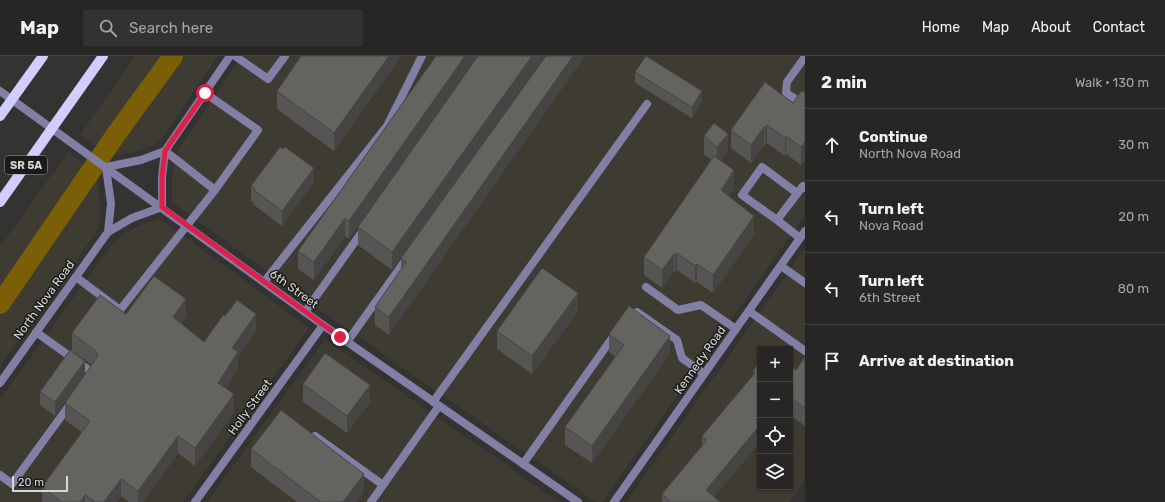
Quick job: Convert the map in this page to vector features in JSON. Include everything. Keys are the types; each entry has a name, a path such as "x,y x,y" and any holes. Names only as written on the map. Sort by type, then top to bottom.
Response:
{"main road":[{"path":"0,116 43,56"},
{"name":"SR 5A","path":"0,202 103,56"}],"street":[{"path":"108,232 132,218 162,207 162,177 165,151 230,56"},
{"path":"235,56 268,79 285,56"},
{"path":"264,282 387,126 422,56"},
{"path":"805,56 787,82 786,92 805,106"},
{"name":"6th Street","path":"0,90 323,325 578,502"},
{"path":"76,277 120,310 215,190 258,130 205,93"},
{"path":"371,502 436,404 647,104"},
{"path":"108,232 111,204 106,167 141,160 165,151"},
{"path":"165,151 215,190"},
{"path":"797,193 762,167 742,195 777,220 803,235"},
{"path":"777,220 803,186 805,188"},
{"path":"305,312 368,222"},
{"name":"North Nova Road","path":"0,383 108,232"},
{"name":"Kennedy Road","path":"614,502 803,235"},
{"path":"347,342 413,251"},
{"path":"781,266 805,283"},
{"path":"646,286 678,310 701,305 736,329"},
{"path":"749,311 805,351"},
{"path":"523,464 620,326 627,317 637,312 677,340 682,358 704,374"},
{"name":"Holly Street","path":"195,502 323,325"},
{"path":"36,332 93,373 84,386"},
{"path":"0,475 12,484 75,398"},
{"path":"308,431 383,485"}],"shaded area":[{"path":"135,56 218,56 160,141 157,141 156,144 139,151 110,156 80,135"},
{"path":"242,56 805,56 805,215 602,502 596,502 330,317 172,202 172,176 175,157 178,156 177,151"},
{"path":"68,152 96,173 101,206 99,227 95,230 96,233 0,366 0,247"},
{"path":"159,218 309,328 183,502 0,502 0,399 114,242 118,242 118,238 136,227"},
{"path":"805,248 805,480 790,502 626,502"},
{"path":"325,339 559,502 207,502"}],"building":[{"path":"301,56 389,56 334,133 277,91"},
{"path":"436,56 465,56 349,221 345,218 314,262 298,251"},
{"path":"478,56 532,56 392,252 358,227"},
{"path":"546,56 573,56 389,317 375,307 406,262 401,258"},
{"path":"646,56 702,91 692,107 635,72"},
{"path":"765,82 793,103 801,91 805,92 805,142 801,147 767,125 751,145 731,130"},
{"path":"714,123 728,134 717,147 704,136"},
{"path":"280,147 283,149 285,147 314,168 282,211 254,190 255,189 251,186"},
{"path":"714,156 734,170 721,190 754,216 713,275 697,264 695,266 677,253 675,255 674,254 662,270 644,257"},
{"path":"542,268 578,293 532,356 497,331"},
{"path":"154,276 186,299 173,317 204,342 223,315 225,316 237,300 256,314 232,348 238,352 218,383 234,394 195,448 178,436 138,491 121,479 104,502 95,502 85,495 80,502 62,502 42,487 90,421 65,403 98,356 96,351 72,333 100,295 126,314"},
{"path":"629,306 670,336 592,446 565,427 624,345 609,334"},
{"path":"70,350 85,361 55,402 40,392"},
{"path":"325,353 370,385 347,416 303,384"},
{"path":"805,357 805,408 793,399 793,368 796,370"},
{"path":"757,365 757,429 706,490 720,502 671,502 662,494 707,440 702,436 755,373 753,371"},
{"path":"281,410 364,474 343,502 321,502 251,449"}],"waterway":[{"path":"0,304 117,133 173,56"}],"route":[{"path":"205,93 165,151 162,177 162,207 340,337"}]}
